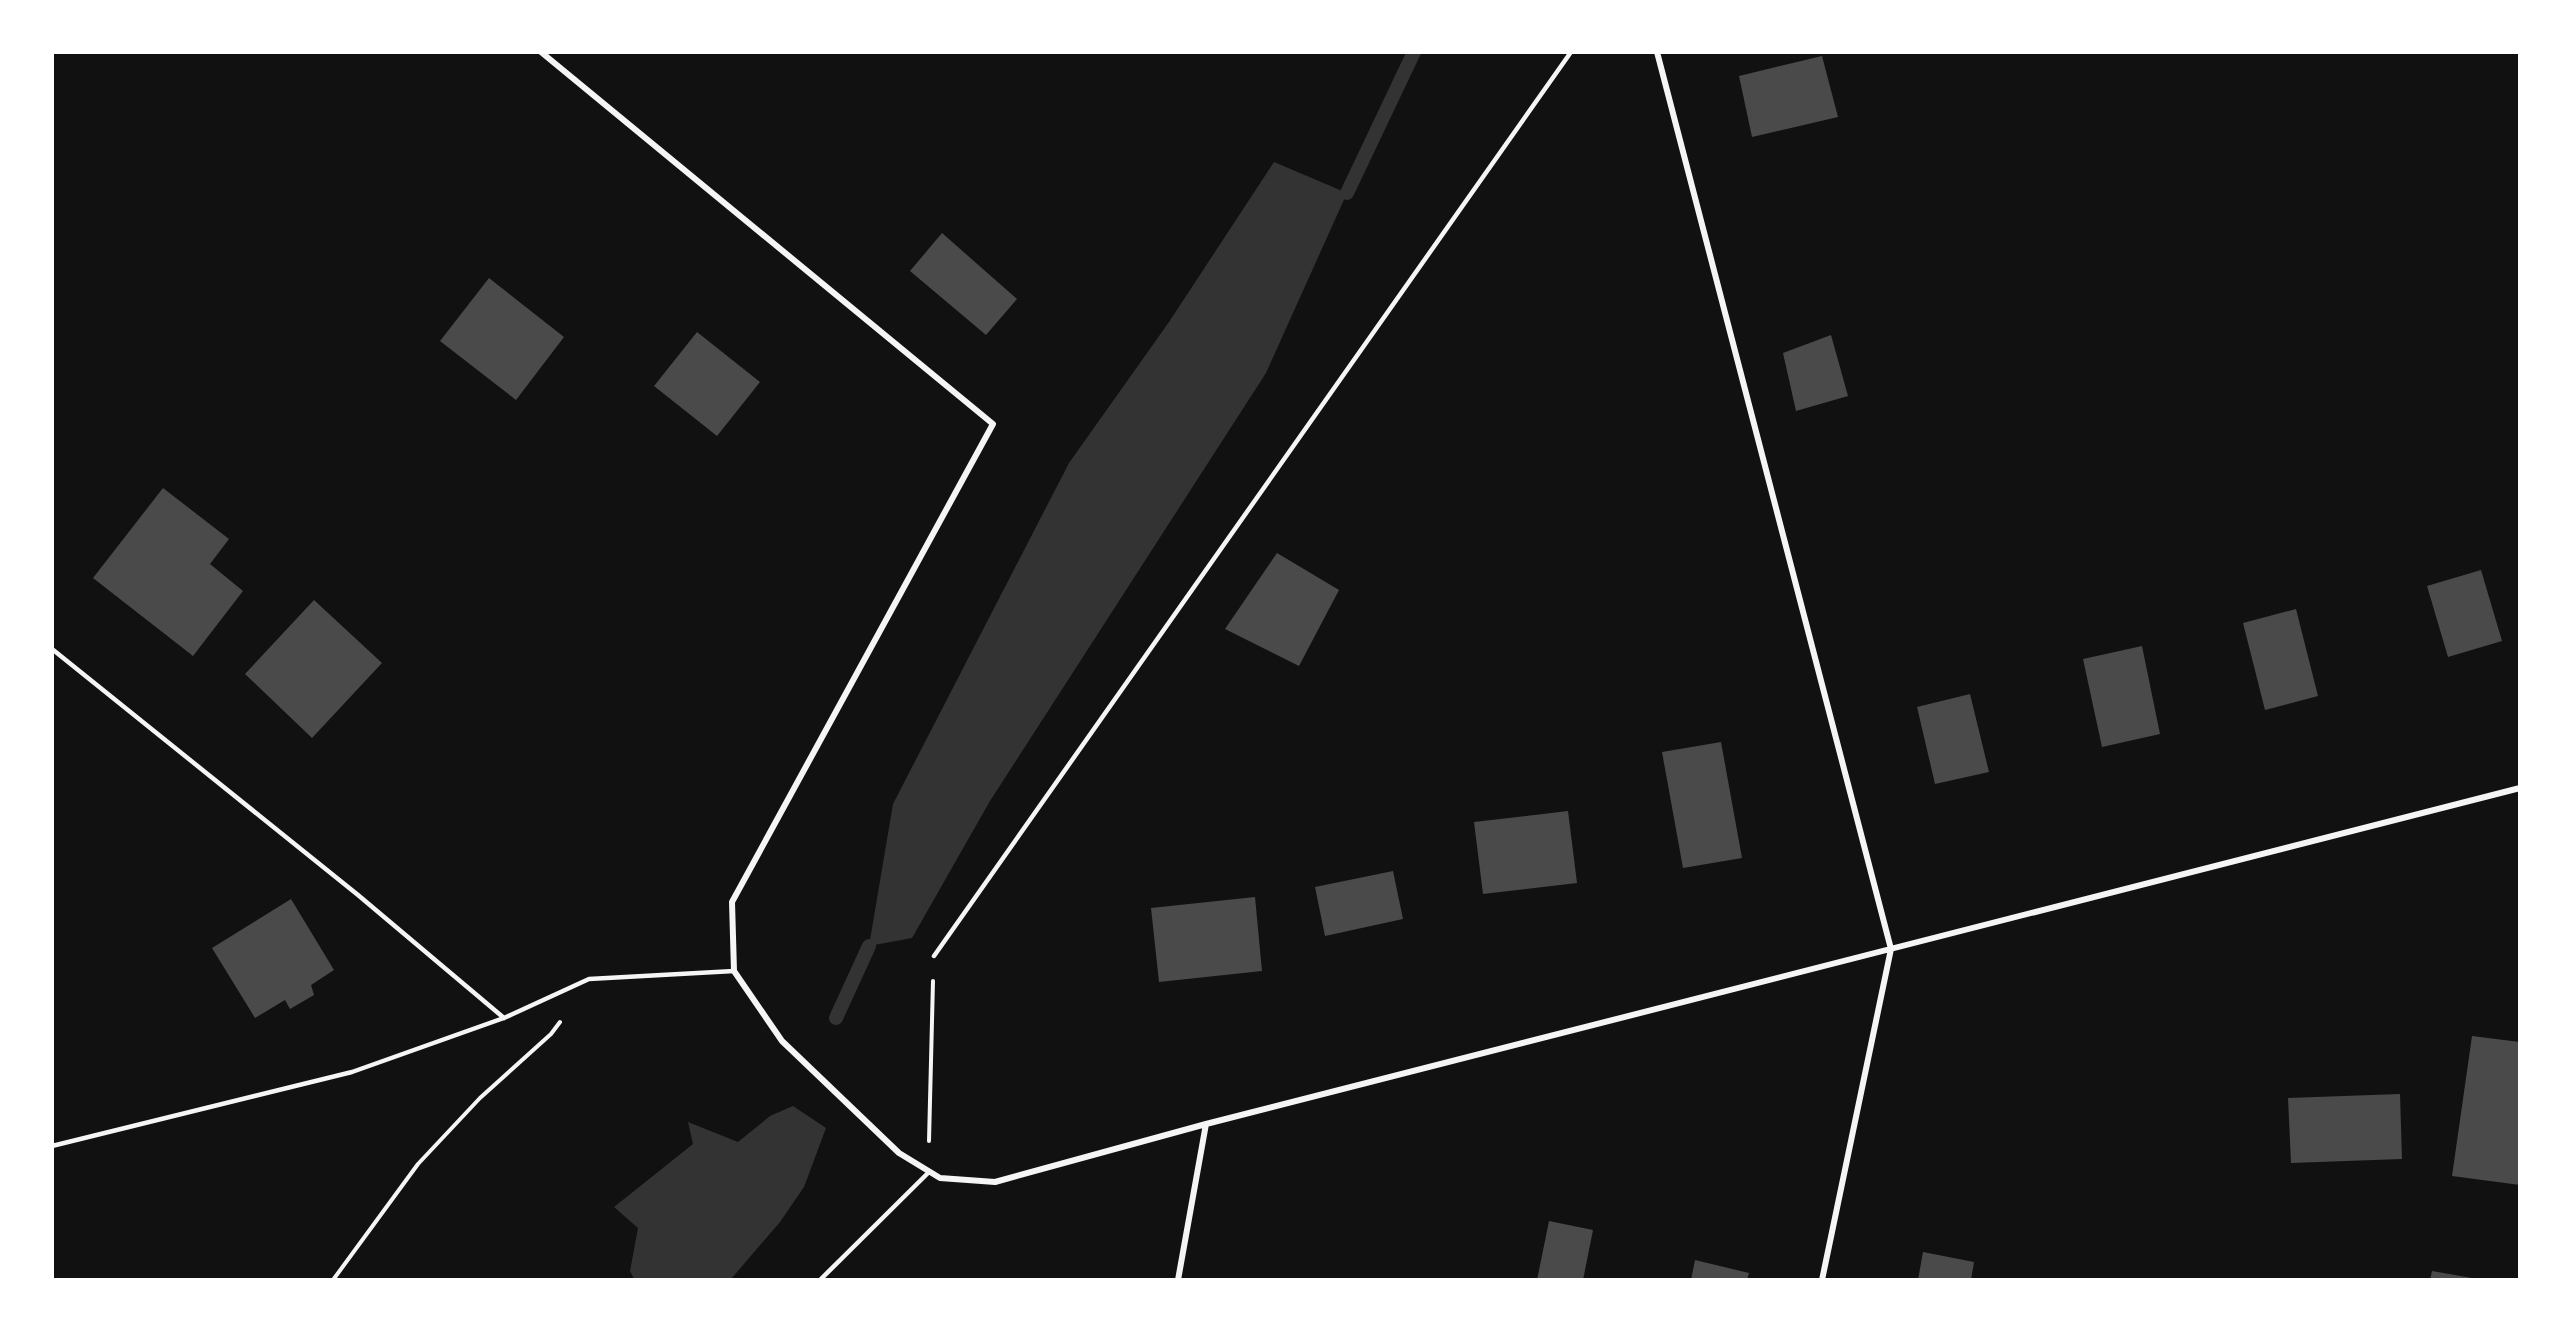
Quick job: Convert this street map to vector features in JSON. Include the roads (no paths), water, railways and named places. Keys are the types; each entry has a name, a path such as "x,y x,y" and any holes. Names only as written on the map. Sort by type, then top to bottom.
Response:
{"street":[{"path":"541,52 993,424 732,902 734,970 782,1041 899,1153 940,1178 995,1182 1206,1124 2520,788"},
{"path":"1657,52 1891,949 1822,1280"},
{"path":"1178,1280 1206,1124"}],"lane":[{"path":"934,956 1571,52"},
{"path":"52,649 348,888 504,1018"},
{"path":"52,1146 352,1072 504,1018 589,979 734,970"},
{"path":"820,1280 929,1172"}],"waterway":[{"path":"1347,193 1414,52"},
{"path":"836,1018 869,946"}]}
